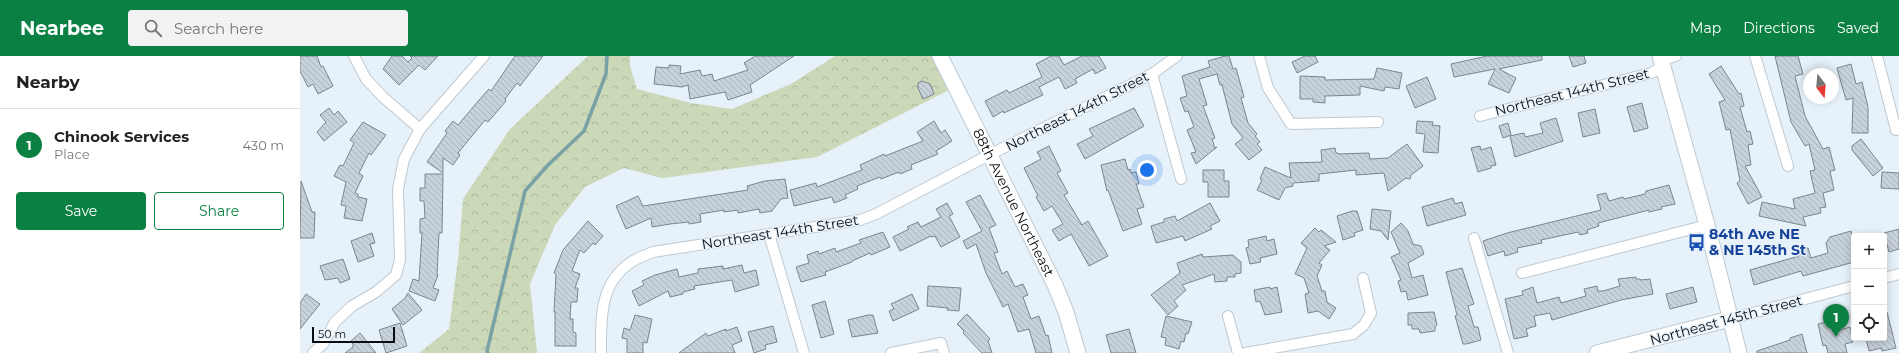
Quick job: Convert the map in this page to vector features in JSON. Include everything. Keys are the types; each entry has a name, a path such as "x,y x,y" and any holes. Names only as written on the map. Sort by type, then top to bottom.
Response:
{"street":[{"path":"354,56 366,78 383,97 420,129"},
{"path":"312,353 323,344 335,322 352,306 376,292 396,275 400,260 398,189 404,159 420,129 484,56"},
{"name":"88th Avenue Northeast","path":"940,56 1055,285 1066,312 1078,353"},
{"name":"Northeast 144th Street","path":"601,353 605,295 615,277 632,261 653,252 860,220 876,214 989,155 1152,74 1177,56"},
{"path":"1259,56 1268,88 1291,124 1309,125 1378,122"},
{"path":"1755,56 1788,166"},
{"path":"1877,56 1896,130"},
{"path":"1665,60 1739,353"},
{"name":"Northeast 144th Street","path":"1480,116 1651,74 1665,60"},
{"path":"1152,74 1181,179"},
{"path":"1522,273 1707,225"},
{"path":"769,234 804,353"},
{"path":"1474,238 1508,353"},
{"path":"1887,277 1899,274"},
{"path":"1245,353 1353,334 1364,325 1371,313 1364,278"},
{"name":"Northeast 145th Street","path":"1597,353 1851,287"},
{"path":"1228,316 1238,353"},
{"path":"891,353 942,348"}],"green space":[{"path":"588,56 630,56 630,66 637,89 691,103 732,109 791,84 835,56 940,56 955,87 817,157 662,178 624,168 585,187 555,225 530,284 537,353 419,353 449,329 458,259 463,199 510,129"}],"building":[{"path":"300,56 317,56 321,67 323,66 333,86 318,94 313,84 308,87 300,71"},
{"path":"392,56 402,56 408,62 412,58 410,56 438,56 425,70 419,65 399,85 383,69"},
{"path":"515,56 543,56 520,86 517,83 505,99 506,101 488,122 485,120 458,153 460,155 453,165 443,158 443,173 427,162 447,133 445,131 453,121 458,125 489,89 491,91"},
{"path":"755,56 794,56 750,85 752,92 728,100 725,92 690,99 688,85 682,87 654,84 656,67 669,68 669,65 681,66 680,74 700,70 702,76 712,74 714,81 748,70 744,63"},
{"path":"1051,56 1059,56 1064,65 1082,56 1099,56 1106,68 1095,74 1093,69 1075,79 1077,83 1065,89 1059,77 1039,87 1043,95 1004,113 1003,111 993,117 985,101 1007,90 1009,93 1042,77 1036,64"},
{"path":"1229,56 1233,69 1236,68 1244,97 1241,98 1248,123 1257,134 1255,136 1260,142 1257,144 1262,150 1249,160 1235,144 1243,138 1232,124 1222,85 1220,85 1217,74 1199,79 1207,105 1203,106 1215,138 1212,139 1215,148 1217,147 1196,164 1191,153 1196,152 1187,130 1194,127 1188,111 1185,112 1180,98 1187,96 1182,76 1210,67 1208,61"},
{"path":"1305,56 1315,56 1318,62 1297,73 1292,62"},
{"path":"1487,56 1542,56 1542,60 1499,69 1516,78 1509,93 1488,84 1495,69 1454,77 1451,64"},
{"path":"1569,56 1584,56 1586,63 1573,67"},
{"path":"1775,56 1798,56 1803,74 1795,76 1805,116 1823,149 1829,147 1835,170 1830,171 1834,190 1823,193 1826,207 1820,208 1821,213 1803,217 1806,226 1759,216 1762,202 1795,209 1793,199 1815,193 1810,171 1815,170 1809,144 1805,146 1791,122"},
{"path":"1851,64 1856,84 1862,82 1868,107 1868,133 1852,133 1853,98 1846,100 1839,75 1839,68 1837,68"},
{"path":"1721,66 1739,94 1741,93 1744,106 1740,107 1747,132 1750,131 1753,144 1748,145 1751,165 1745,166 1762,197 1748,204 1737,183 1740,181 1730,129 1726,130 1719,102 1725,100 1709,74"},
{"path":"1377,68 1402,73 1399,89 1385,87 1384,91 1360,86 1360,95 1325,96 1325,103 1313,102 1313,99 1300,99 1300,76 1325,77 1325,80 1374,79"},
{"path":"1427,77 1436,99 1415,108 1406,86"},
{"path":"922,81 930,84 934,94 923,99 918,88 918,83"},
{"path":"1642,103 1648,128 1634,132 1627,107"},
{"path":"329,108 334,115 338,111 347,122 324,141 317,132 326,122 320,115"},
{"path":"1134,108 1144,126 1085,159 1077,144 1093,136 1089,129"},
{"path":"1595,109 1600,133 1583,137 1578,113"},
{"path":"1556,118 1563,141 1515,157 1510,136 1524,133 1525,137 1543,133 1540,123"},
{"path":"934,121 941,133 945,130 952,141 936,151 938,154 911,165 912,169 900,174 899,172 881,179 880,177 857,186 858,189 845,195 847,198 834,203 832,197 794,206 790,190 816,183 817,187 862,170 860,165 884,154 885,156 923,141 917,132"},
{"path":"1417,121 1433,122 1432,125 1440,126 1438,153 1423,152 1425,134 1416,133"},
{"path":"363,122 386,135 371,155 369,153 359,173 363,176 355,193 358,194 358,197 367,199 362,221 344,218 346,206 341,205 346,182 334,176 340,165 343,166 354,143 350,140"},
{"path":"1508,123 1511,135 1503,138 1499,126"},
{"path":"1861,139 1883,168 1873,176 1852,150 1852,146"},
{"path":"1407,144 1423,166 1411,175 1410,179 1406,178 1388,191 1384,173 1356,175 1356,170 1319,174 1319,181 1293,183 1293,186 1285,188 1279,200 1257,190 1262,180 1260,179 1265,167 1291,178 1289,163 1322,162 1321,150 1335,148 1336,153 1338,154 1369,153 1370,159 1388,158"},
{"path":"1049,146 1061,171 1057,173 1068,193 1064,195 1082,225 1088,221 1108,256 1089,266 1071,234 1059,241 1052,230 1063,224 1052,206 1044,211 1036,197 1038,196 1024,168 1041,159 1037,152"},
{"path":"1480,146 1481,150 1491,147 1496,165 1478,172 1471,148"},
{"path":"1125,159 1128,170 1130,169 1131,173 1136,172 1139,184 1136,184 1144,207 1137,209 1142,224 1123,231 1108,190 1107,191 1101,165"},
{"path":"1203,170 1224,170 1224,181 1229,181 1229,197 1208,197 1208,182 1203,182"},
{"path":"1882,172 1899,173 1899,189 1881,188"},
{"path":"425,174 443,174 442,233 439,233 438,275 433,288 439,290 435,301 409,291 413,279 419,281 422,233 420,233 420,219 425,218 424,201 420,201 420,188 425,188"},
{"path":"785,179 788,198 781,199 772,211 760,213 759,209 738,213 738,210 724,212 724,210 700,214 701,222 689,224 689,222 652,227 651,218 626,229 616,206 638,196 643,206 748,190 747,186 765,181"},
{"path":"301,181 312,212 315,212 314,238 300,238"},
{"path":"1669,185 1675,204 1661,207 1662,209 1649,212 1649,210 1598,223 1599,226 1587,230 1588,233 1580,235 1578,232 1541,240 1542,243 1517,248 1518,252 1505,256 1504,251 1488,256 1483,241 1507,233 1601,210 1597,195 1606,193 1609,201 1623,197 1624,199 1645,194 1646,191"},
{"path":"980,195 996,225 989,228 998,252 994,253 1002,274 1007,271 1015,287 1023,284 1028,295 1023,297 1031,319 1039,316 1046,336 1048,335 1052,353 1036,353 1029,329 1018,332 1008,304 1003,307 986,273 976,244 967,249 963,241 982,231 966,202"},
{"path":"1453,198 1455,204 1462,202 1466,215 1427,226 1422,207"},
{"path":"947,203 953,214 949,216 960,237 941,247 935,236 931,236 900,251 893,237 909,229 907,227 918,222 921,227 941,217 936,209"},
{"path":"1210,203 1220,221 1210,226 1212,229 1185,241 1183,236 1156,243 1151,226 1164,222 1164,219 1175,216 1177,221"},
{"path":"1372,209 1391,211 1388,240 1381,231 1370,229"},
{"path":"1352,211 1357,211 1363,230 1354,233 1355,236 1343,240 1337,216"},
{"path":"588,221 603,236 595,245 593,243 584,253 580,250 572,271 580,274 575,288 578,288 577,302 571,302 570,319 573,319 573,332 576,333 576,346 555,346 554,312 556,274 554,273 563,250"},
{"path":"1401,223 1408,231 1413,244 1421,246 1424,254 1408,263 1412,278 1423,275 1428,295 1408,300 1406,291 1401,292 1398,281 1401,280 1391,257 1400,253 1391,232"},
{"path":"1315,228 1319,232 1321,230 1336,242 1324,246 1330,250 1319,263 1322,265 1317,276 1322,291 1325,291 1327,302 1336,308 1329,319 1318,311 1308,313 1305,294 1309,293 1304,278 1295,274 1307,248 1301,243"},
{"path":"1899,229 1899,249 1889,252 1887,233 1884,233"},
{"path":"1851,231 1851,263 1803,276 1801,271 1754,285 1750,270 1799,256 1798,250 1808,248 1811,258 1828,253 1826,243 1830,237"},
{"path":"883,232 890,247 871,255 870,253 852,262 825,272 826,275 801,282 796,267 809,263 807,255 818,251 819,254 835,248 836,252 861,243 859,240"},
{"path":"372,233 375,243 370,244 374,256 358,262 351,241"},
{"path":"1266,236 1267,241 1274,239 1277,254 1260,258 1261,262 1250,264 1246,248 1249,247 1248,240"},
{"path":"1202,254 1203,257 1233,255 1241,262 1241,273 1235,274 1235,277 1227,277 1227,281 1215,282 1214,274 1182,285 1186,290 1174,301 1178,306 1168,315 1151,295 1180,273 1177,263"},
{"path":"343,259 350,279 340,283 338,278 325,280 320,266"},
{"path":"742,265 744,273 756,270 759,285 735,292 732,280 694,286 695,289 670,297 668,291 639,306 632,291 644,285 642,281 655,275 677,269 679,277 698,273 698,269 723,266 723,269"},
{"path":"1462,268 1474,304 1468,306 1474,327 1478,327 1481,340 1466,344 1463,344 1455,316 1457,315 1446,272"},
{"path":"1636,277 1636,279 1641,280 1650,279 1653,294 1621,300 1552,320 1550,313 1534,316 1536,326 1526,329 1528,336 1514,339 1505,299 1523,295 1522,291 1533,287 1537,303 1559,297 1561,303 1586,296 1584,289 1597,286 1598,291 1603,291 1620,286 1618,279"},
{"path":"928,286 961,288 959,311 947,310 948,308 927,306"},
{"path":"1270,287 1270,289 1277,287 1282,312 1265,315 1260,301 1256,302 1254,290"},
{"path":"1693,287 1697,302 1670,309 1666,294"},
{"path":"408,293 422,310 403,325 392,309 405,298"},
{"path":"306,294 320,304 300,329 300,303"},
{"path":"912,294 919,309 893,321 889,311 894,309 891,304"},
{"path":"825,301 834,334 821,338 812,305"},
{"path":"1434,312 1437,325 1435,327 1435,331 1420,333 1419,329 1412,329 1412,325 1408,325 1408,313"},
{"path":"1887,312 1896,348 1882,351 1881,348 1869,351 1867,341 1887,341"},
{"path":"967,314 990,339 988,341 992,353 982,353 963,333 964,331 957,324"},
{"path":"635,315 652,319 647,343 643,342 643,353 627,353 627,339 622,338 624,328 630,330"},
{"path":"873,315 878,333 852,337 848,320"},
{"path":"1166,316 1192,322 1188,334 1186,333 1184,342 1181,341 1179,349 1165,345 1166,338 1161,337"},
{"path":"1830,321 1833,332 1850,327 1851,341 1853,342 1845,344 1847,353 1828,353 1826,345 1823,346 1818,324"},
{"path":"400,323 407,346 386,353 379,330"},
{"path":"773,326 777,342 765,345 766,349 754,353 748,332"},
{"path":"737,327 742,341 732,345 735,353 679,353 706,333 708,336 726,329 726,331"},
{"path":"1129,329 1136,353 1111,353 1106,335"},
{"path":"360,333 376,353 345,353 353,347 351,341"},
{"path":"1802,334 1807,353 1757,353 1757,351 1790,340 1790,338"}],"waterway":[{"path":"488,353 487,351 525,191 547,166 584,131 606,74 607,56"}],"place":[{"name":"84th Ave NE & NE 145th St","path":"1696,242"},
{"name":"Chinook Services","path":"1836,337"}]}
